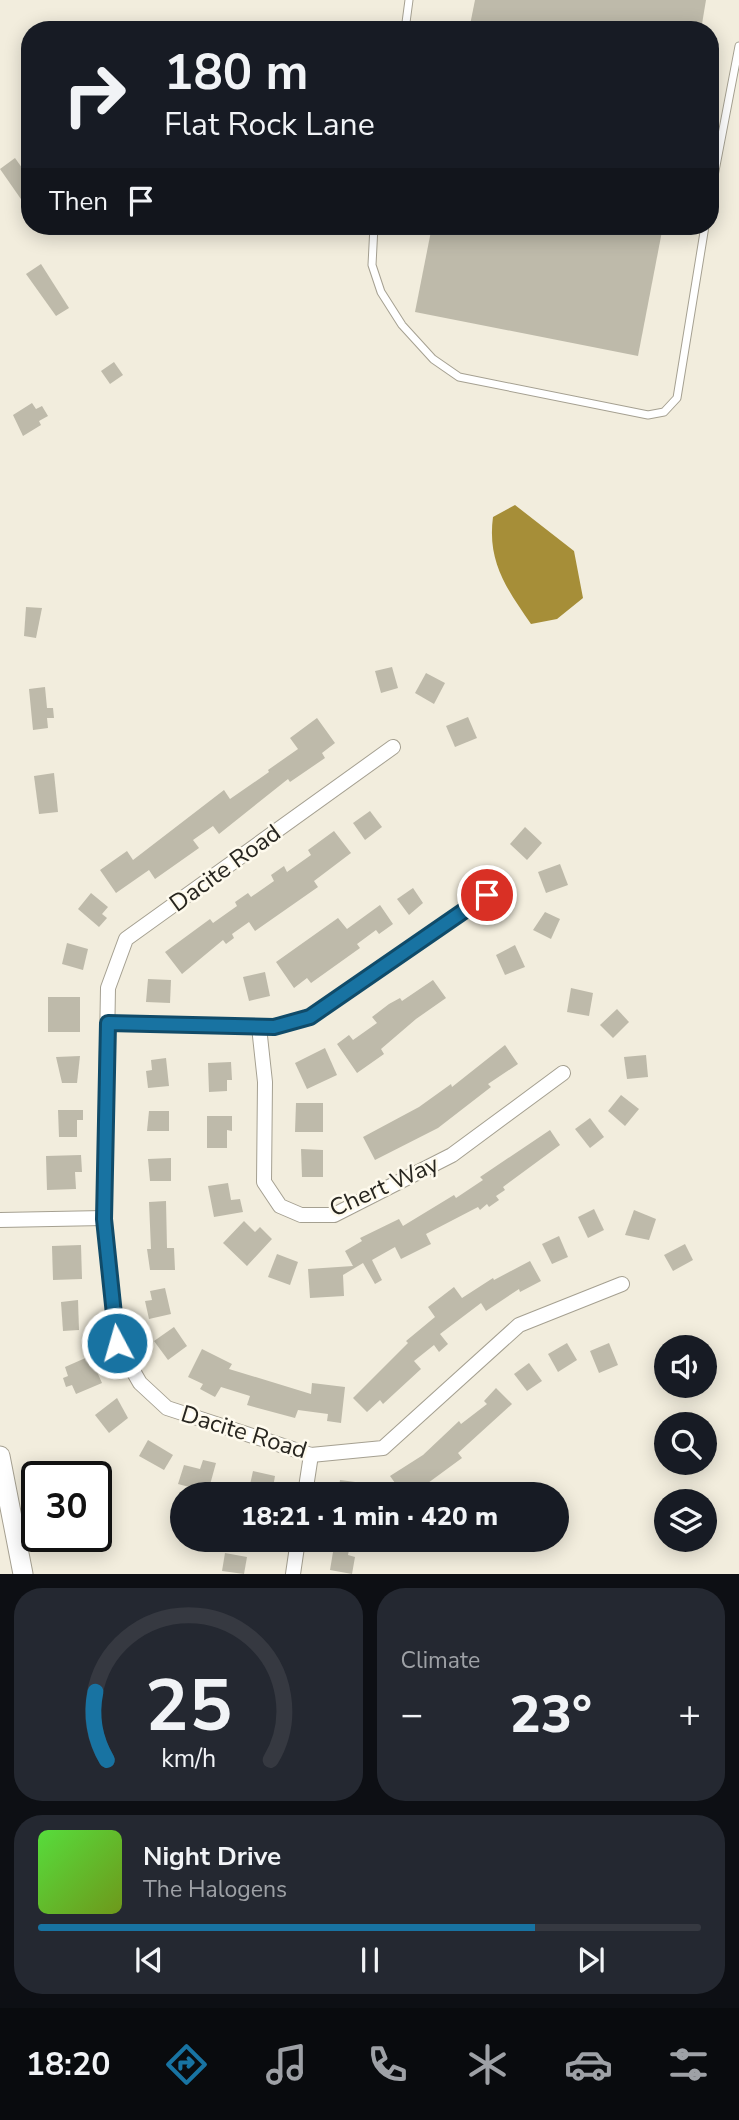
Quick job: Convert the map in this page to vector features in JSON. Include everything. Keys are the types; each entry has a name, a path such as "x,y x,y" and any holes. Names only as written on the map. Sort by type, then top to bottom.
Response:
{"main road":[{"path":"0,1456 23,1574"}],"street":[{"name":"Dacite Road","path":"393,747 126,939 108,988 104,1219 117,1343 140,1384 167,1408 311,1455 383,1448 519,1325 622,1284"},
{"path":"108,1023 274,1027 310,1017 487,895"},
{"name":"Chert Way","path":"259,1027 264,1082 264,1182 280,1206 301,1215 334,1214 452,1155 563,1073"},
{"path":"0,1220 104,1219"},
{"path":"307,1482 311,1455"},
{"path":"293,1574 297,1552"}],"lane":[{"path":"406,21 409,0"},
{"path":"719,150 739,46"},
{"path":"374,235 372,265 381,292 401,325 433,359 459,377 648,415 664,412 677,398 704,235"}],"shaded area":[{"path":"515,505 574,551 583,598 557,619 531,624 507,587 496,561 493,548 493,517"}],"building":[{"path":"475,0 706,0 702,21 471,21"},
{"path":"15,158 21,166 21,199 0,169"},
{"path":"430,235 661,235 638,356 415,312"},
{"path":"41,264 69,308 56,316 26,274"},
{"path":"114,362 123,375 110,384 101,371"},
{"path":"32,403 36,409 42,406 48,416 39,421 41,425 23,436 13,415"},
{"path":"26,607 42,608 36,638 24,636"},
{"path":"392,667 398,688 381,693 375,671"},
{"path":"426,673 445,683 434,704 415,693"},
{"path":"45,687 47,708 53,708 54,718 47,718 48,728 33,730 29,689"},
{"path":"468,717 477,738 455,747 446,726"},
{"path":"317,718 335,743 322,753 325,758 290,782 288,779 219,834 213,826 193,840 199,848 155,879 149,870 116,893 100,870 127,851 133,860 224,790 230,799 269,772 268,770 298,749 290,738"},
{"path":"54,773 58,812 39,814 34,776"},
{"path":"370,811 382,827 365,840 353,823"},
{"path":"525,827 542,843 527,860 510,844"},
{"path":"334,831 351,853 314,881 318,887 255,931 249,922 232,934 234,938 226,944 223,940 182,974 165,952 210,919 213,923 237,906 235,902 248,893 251,897 274,881 271,875 284,866 287,872 311,855 308,850"},
{"path":"560,864 568,885 546,893 538,872"},
{"path":"413,888 423,903 409,915 397,899"},
{"path":"91,893 108,907 102,914 107,918 99,927 78,909"},
{"path":"380,905 393,924 379,934 376,930 357,944 360,948 311,983 307,978 294,988 276,962 338,918 347,929"},
{"path":"545,912 560,919 551,939 533,930"},
{"path":"67,943 88,949 83,970 62,964"},
{"path":"515,945 525,967 505,975 496,955"},
{"path":"265,972 270,996 249,1001 243,977"},
{"path":"148,979 171,980 170,1003 146,1002"},
{"path":"433,980 446,998 416,1019 381,1049 384,1054 357,1073 337,1044 349,1035 353,1040 377,1023 372,1017 389,1004 400,998 402,1001"},
{"path":"571,988 593,993 589,1016 567,1012"},
{"path":"48,997 80,997 80,1032 48,1032"},
{"path":"617,1009 629,1022 613,1038 600,1025"},
{"path":"505,1045 518,1064 488,1084 491,1087 438,1128 375,1160 363,1137 419,1107 451,1084 452,1087"},
{"path":"325,1048 337,1075 307,1089 295,1063"},
{"path":"646,1055 648,1077 627,1079 624,1057"},
{"path":"80,1056 77,1083 62,1083 56,1057"},
{"path":"166,1058 169,1086 148,1088 146,1071 152,1070 151,1060"},
{"path":"231,1062 232,1080 227,1080 227,1091 209,1092 208,1063"},
{"path":"621,1095 639,1109 625,1126 608,1111"},
{"path":"296,1103 323,1103 323,1132 295,1132"},
{"path":"58,1110 83,1110 83,1120 77,1120 77,1137 59,1137"},
{"path":"149,1111 169,1111 169,1131 147,1131"},
{"path":"207,1116 232,1116 232,1131 227,1130 227,1148 207,1148"},
{"path":"590,1118 604,1137 590,1148 575,1129"},
{"path":"550,1130 560,1145 503,1187 505,1190 496,1196 499,1200 489,1207 487,1204 480,1210 478,1207 426,1234 431,1244 401,1259 395,1247 372,1260 382,1280 375,1284 363,1263 343,1275 344,1296 310,1298 308,1269 353,1266 345,1251 362,1241 360,1238 399,1219 403,1226 454,1195 456,1198 483,1180 480,1177"},
{"path":"301,1149 323,1150 323,1177 302,1177"},
{"path":"81,1155 82,1172 75,1172 76,1189 47,1190 46,1156"},
{"path":"171,1158 171,1181 150,1181 148,1159"},
{"path":"228,1183 231,1200 240,1199 243,1212 214,1217 208,1186"},
{"path":"166,1201 167,1248 174,1248 175,1270 150,1270 147,1249 151,1249 149,1202"},
{"path":"594,1209 604,1230 588,1238 578,1217"},
{"path":"634,1210 656,1219 649,1240 625,1235"},
{"path":"244,1221 255,1232 260,1227 272,1239 247,1266 223,1243"},
{"path":"559,1236 568,1257 552,1264 542,1244"},
{"path":"685,1244 693,1260 673,1271 664,1255"},
{"path":"81,1245 82,1279 53,1280 52,1246"},
{"path":"277,1254 298,1262 290,1285 268,1277"},
{"path":"530,1261 541,1281 520,1292 519,1289 486,1311 481,1303 440,1334 448,1344 439,1352 434,1345 414,1361 421,1369 383,1404 380,1400 367,1412 353,1398 408,1343 406,1341 435,1317 428,1307 454,1287 462,1298 493,1278 494,1280"},
{"path":"165,1288 171,1314 149,1319 145,1301 152,1300 150,1291"},
{"path":"78,1300 79,1330 63,1331 61,1302"},
{"path":"174,1327 187,1346 168,1360 154,1341"},
{"path":"567,1343 577,1360 558,1372 548,1354"},
{"path":"609,1343 618,1365 599,1373 590,1351"},
{"path":"202,1349 232,1364 229,1369 311,1394 312,1383 345,1387 341,1423 327,1421 328,1414 298,1410 295,1418 247,1405 250,1396 221,1387 215,1397 200,1389 203,1384 188,1377"},
{"path":"90,1356 102,1383 76,1394 72,1385 66,1387 63,1378 68,1376 65,1367"},
{"path":"529,1363 542,1381 527,1391 514,1374"},
{"path":"496,1388 512,1404 458,1453 462,1458 429,1482 394,1482 390,1476 423,1455 459,1421 461,1424 487,1404 484,1401"},
{"path":"117,1398 128,1418 109,1433 95,1415"},
{"path":"148,1440 173,1455 164,1470 139,1456"},
{"path":"203,1460 216,1463 211,1482 179,1482 184,1465 200,1469"},
{"path":"253,1471 275,1476 274,1482 251,1482"},
{"path":"333,1552 349,1552 348,1555 355,1557 352,1574 330,1570"},
{"path":"225,1553 247,1557 244,1574 222,1571"}],"route":[{"path":"117,1343 104,1219 108,1023 274,1027 310,1017 487,895"}]}
